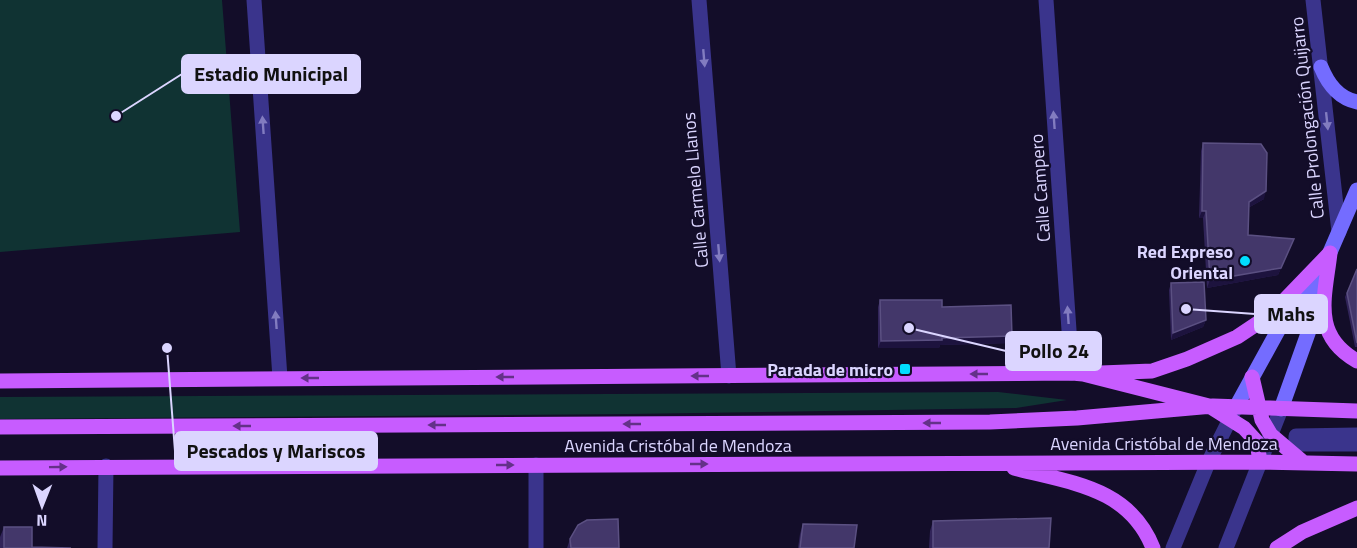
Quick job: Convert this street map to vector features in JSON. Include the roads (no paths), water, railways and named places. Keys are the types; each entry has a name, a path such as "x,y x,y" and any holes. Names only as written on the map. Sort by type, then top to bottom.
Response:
{"main road":[{"path":"1321,67 1332,87 1341,95 1357,102"},
{"path":"1260,462 1257,442 1233,413 1280,327 1321,273 1357,190"},
{"path":"1077,374 1152,371 1187,359 1237,337 1278,307 1330,253"},
{"path":"1330,253 1324,311 1325,323 1329,334 1342,350 1357,361"},
{"path":"1281,409 1311,325 1321,273"},
{"name":"Avenida Cristóbal de Mendoza","path":"0,381 1077,374 1233,413 1259,408 1357,409"},
{"path":"1252,377 1262,420 1271,435 1304,463"},
{"name":"Avenida Cristóbal de Mendoza","path":"0,427 990,422 1077,418 1209,406"},
{"name":"Avenida Cristóbal de Mendoza","path":"0,468 1260,462 1357,464"},
{"path":"993,463 1093,489 1112,498 1127,508 1138,520 1146,531 1153,548"},
{"path":"1277,548 1302,532 1357,508"}],"street":[{"path":"254,0 280,378"},
{"name":"Calle Carmelo Llanos","path":"699,0 729,376"},
{"name":"Calle Campero","path":"1046,0 1077,374"},
{"name":"Calle Prolongación Quijarro","path":"1313,0 1339,232"},
{"path":"1226,548 1281,409"},
{"path":"1173,548 1208,463 1233,413"},
{"path":"1357,435 1296,436 1296,444 1357,444"},
{"path":"536,465 536,548"},
{"path":"105,466 105,548"}],"place":[{"name":"Estadio Municipal","path":"116,116"},
{"name":"Red Expreso Oriental","path":"1245,261"},
{"name":"Mahs","path":"1186,309"},
{"name":"Pollo 24","path":"909,328"},
{"name":"Pescados y Mariscos","path":"167,348"},
{"name":"Parada de micro","path":"905,369"}]}
